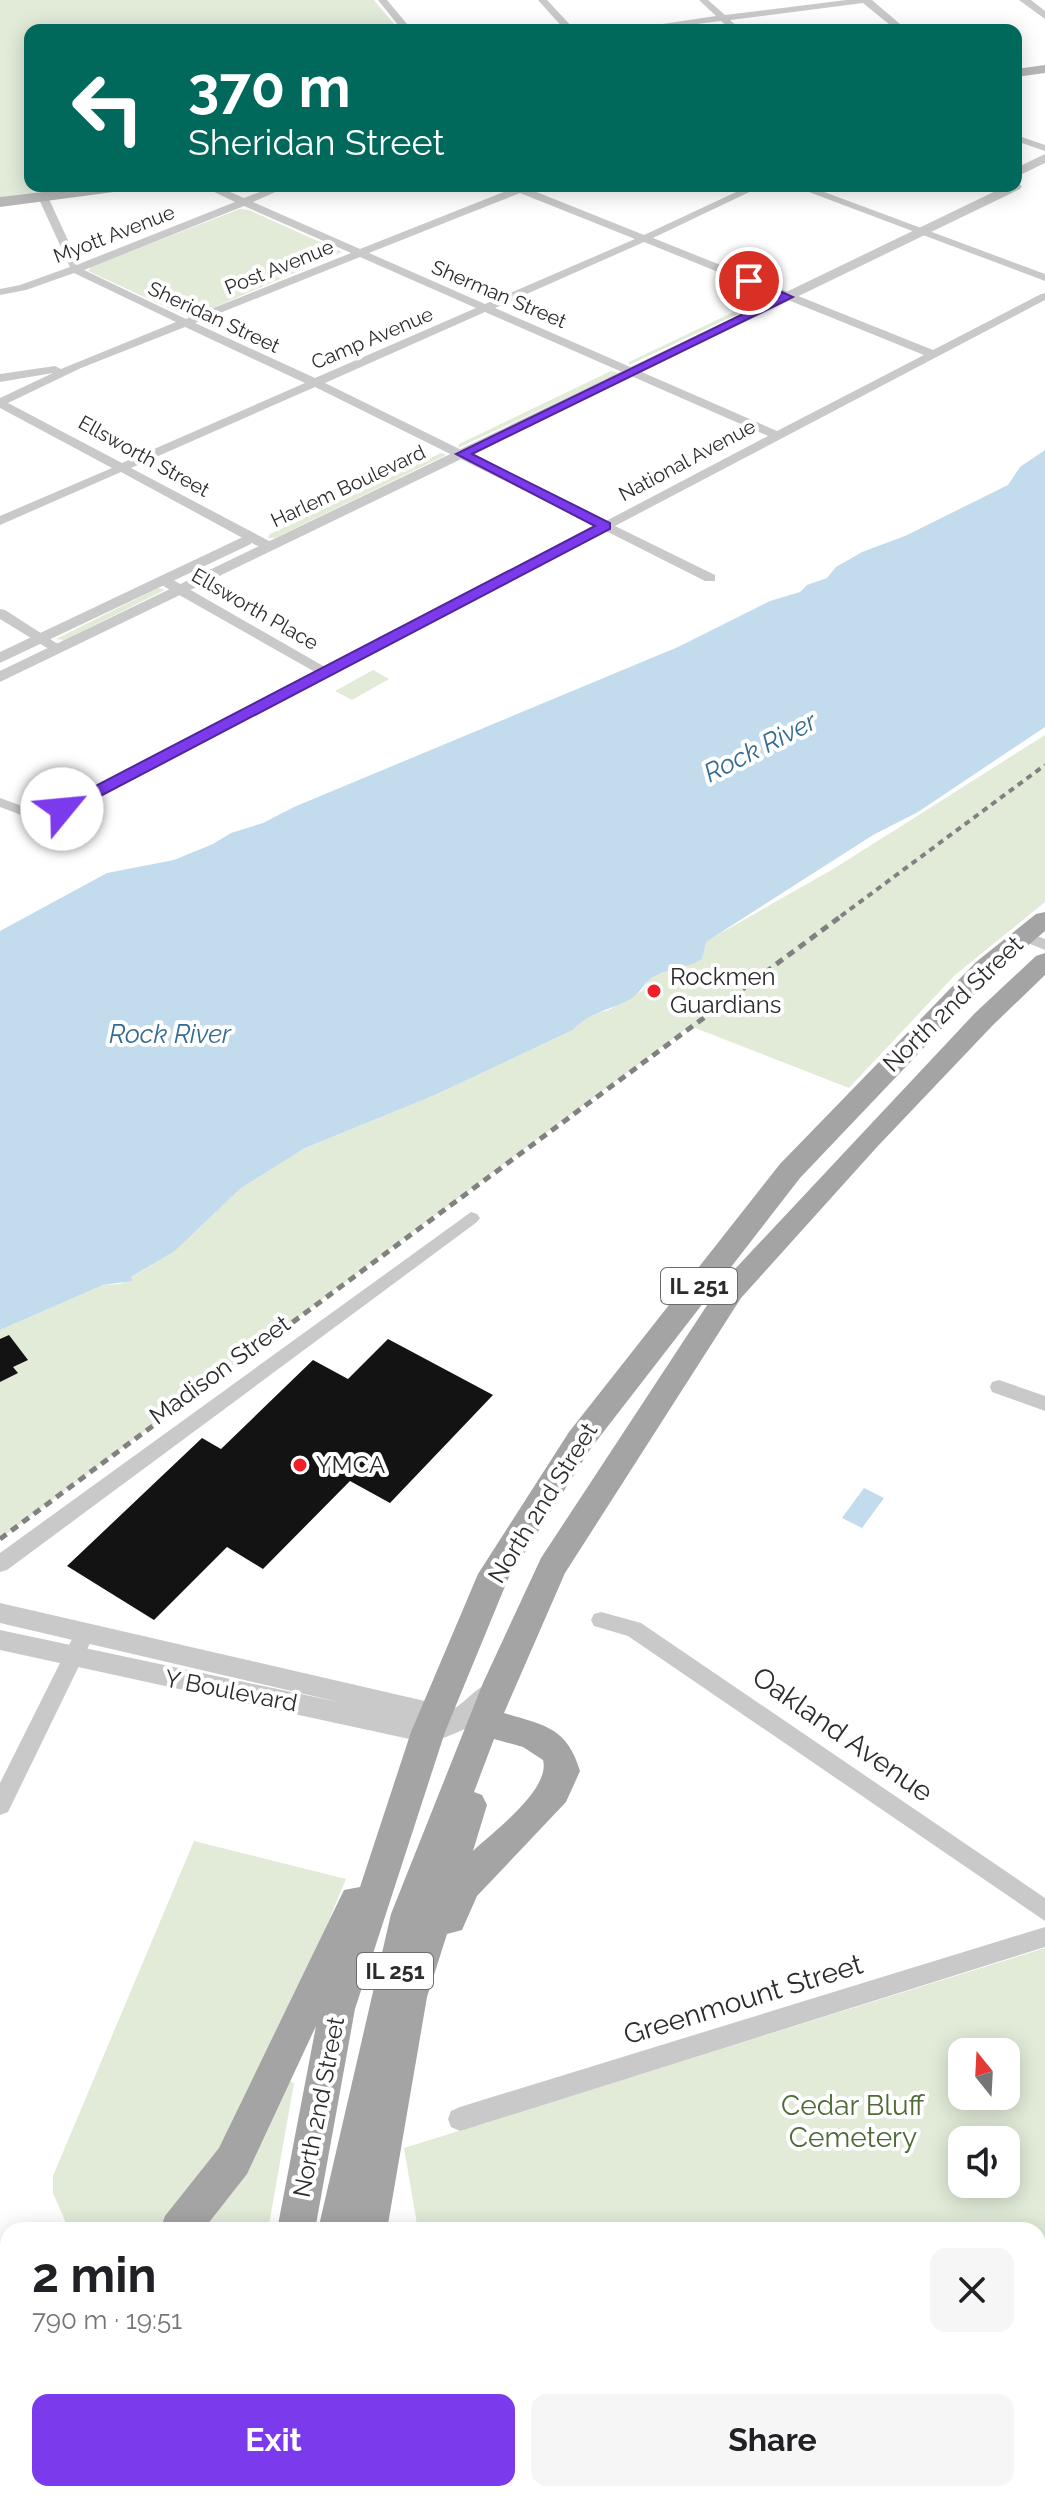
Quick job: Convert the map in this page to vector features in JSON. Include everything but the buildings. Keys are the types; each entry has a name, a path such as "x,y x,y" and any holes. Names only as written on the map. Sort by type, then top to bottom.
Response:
{"main road":[{"path":"1022,72 1045,69"},
{"path":"0,202 82,192"},
{"name":"North 2nd Street","path":"339,2222 452,1722 494,1574 580,1440 790,1171 985,968 1038,933"},
{"name":"North 2nd Street","path":"297,2222 337,2009 412,1776 452,1722 499,1683 552,1567 731,1291 878,1130 984,1019 1045,961"},
{"path":"400,2055 463,1886 552,1797 563,1773 560,1757 541,1737 452,1722"},
{"path":"369,2222 409,1997 483,1764 452,1722"},
{"path":"185,2222 233,2161 310,2002 412,1776"}],"street":[{"path":"382,0 402,24"},
{"path":"542,0 564,24"},
{"path":"703,0 730,24"},
{"path":"675,24 866,0 895,24"},
{"path":"1024,0 1045,16"},
{"path":"1022,140 1045,148"},
{"path":"1022,170 1045,158"},
{"name":"Harlem Boulevard","path":"1022,183 1045,172"},
{"name":"Sherman Street","path":"220,192 777,436"},
{"name":"Myott Avenue","path":"0,292 22,288 76,269 269,192"},
{"name":"Post Avenue","path":"0,403 77,366 508,192"},
{"path":"532,192 932,354"},
{"name":"Camp Avenue","path":"0,521 744,192"},
{"path":"814,192 1045,278"},
{"name":"Harlem Boulevard","path":"0,658 977,192"},
{"name":"Harlem Boulevard","path":"0,677 1003,192"},
{"path":"43,197 76,269"},
{"name":"Sheridan Street","path":"76,269 93,280 190,322 462,454 710,578"},
{"name":"National Avenue","path":"0,802 37,817 51,816 1045,296"},
{"path":"0,378 77,366"},
{"name":"Ellsworth Street","path":"0,403 268,546"},
{"name":"Ellsworth Place","path":"163,580 326,673"},
{"path":"0,613 57,648"},
{"name":"Madison Street","path":"0,1564 471,1218"},
{"path":"999,1387 1045,1404"},
{"name":"Y Boulevard","path":"0,1613 86,1631 452,1722"},
{"name":"Oakland Avenue","path":"601,1620 634,1629 1045,1911"},
{"path":"0,1805 86,1631"},
{"name":"Y Boulevard","path":"0,1640 73,1657 452,1722"},
{"name":"Greenmount Street","path":"460,2119 1045,1937"}],"green space":[{"path":"0,0 374,0 394,24 24,24 24,192 40,192 0,197"},
{"path":"240,209 249,210 342,252 190,318 88,271 92,266"},
{"path":"767,296 774,297 629,365 629,362"},
{"path":"611,371 619,373 458,448 459,444"},
{"path":"441,453 446,455 275,538 268,538 270,534"},
{"path":"158,588 165,590 64,640 56,639"},
{"path":"373,670 389,679 352,700 335,691"},
{"path":"1045,735 1045,902 955,975 849,1088 690,1026 0,1539 0,1330 103,1285 120,1284 175,1251 241,1188 305,1148 435,1095 573,1030 585,1016 609,1010 643,990 656,975 702,959 705,942 835,868"},
{"path":"194,1841 346,1879 289,2018 243,2114 217,2158 163,2222 66,2222 53,2193 53,2176"},
{"name":"Cedar Bluff Cemetery","path":"1045,1948 1045,2222 417,2222 404,2148"},
{"path":"287,2080 294,2083 269,2222 198,2222"}],"water":[{"name":"Rock River","path":"1045,450 1045,727 918,812 873,835 706,942 702,959 655,976 632,998 594,1015 573,1030 435,1095 305,1148 241,1188 175,1251 131,1277 132,1281 103,1285 0,1330 0,931 107,873 174,860 231,833 263,823 294,807 678,647 770,601 800,592 807,585 827,578 836,567 862,552 905,536 1008,485 1020,467"},
{"path":"864,1488 884,1498 862,1528 842,1518"}],"railway":[{"path":"841,916 1045,765"},
{"path":"0,1539 844,914"}],"place":[{"name":"Rockmen Guardians","path":"654,991"},
{"name":"YMCA","path":"300,1465"}],"route":[{"path":"62,809 605,526 462,454 788,297 749,281"}]}
